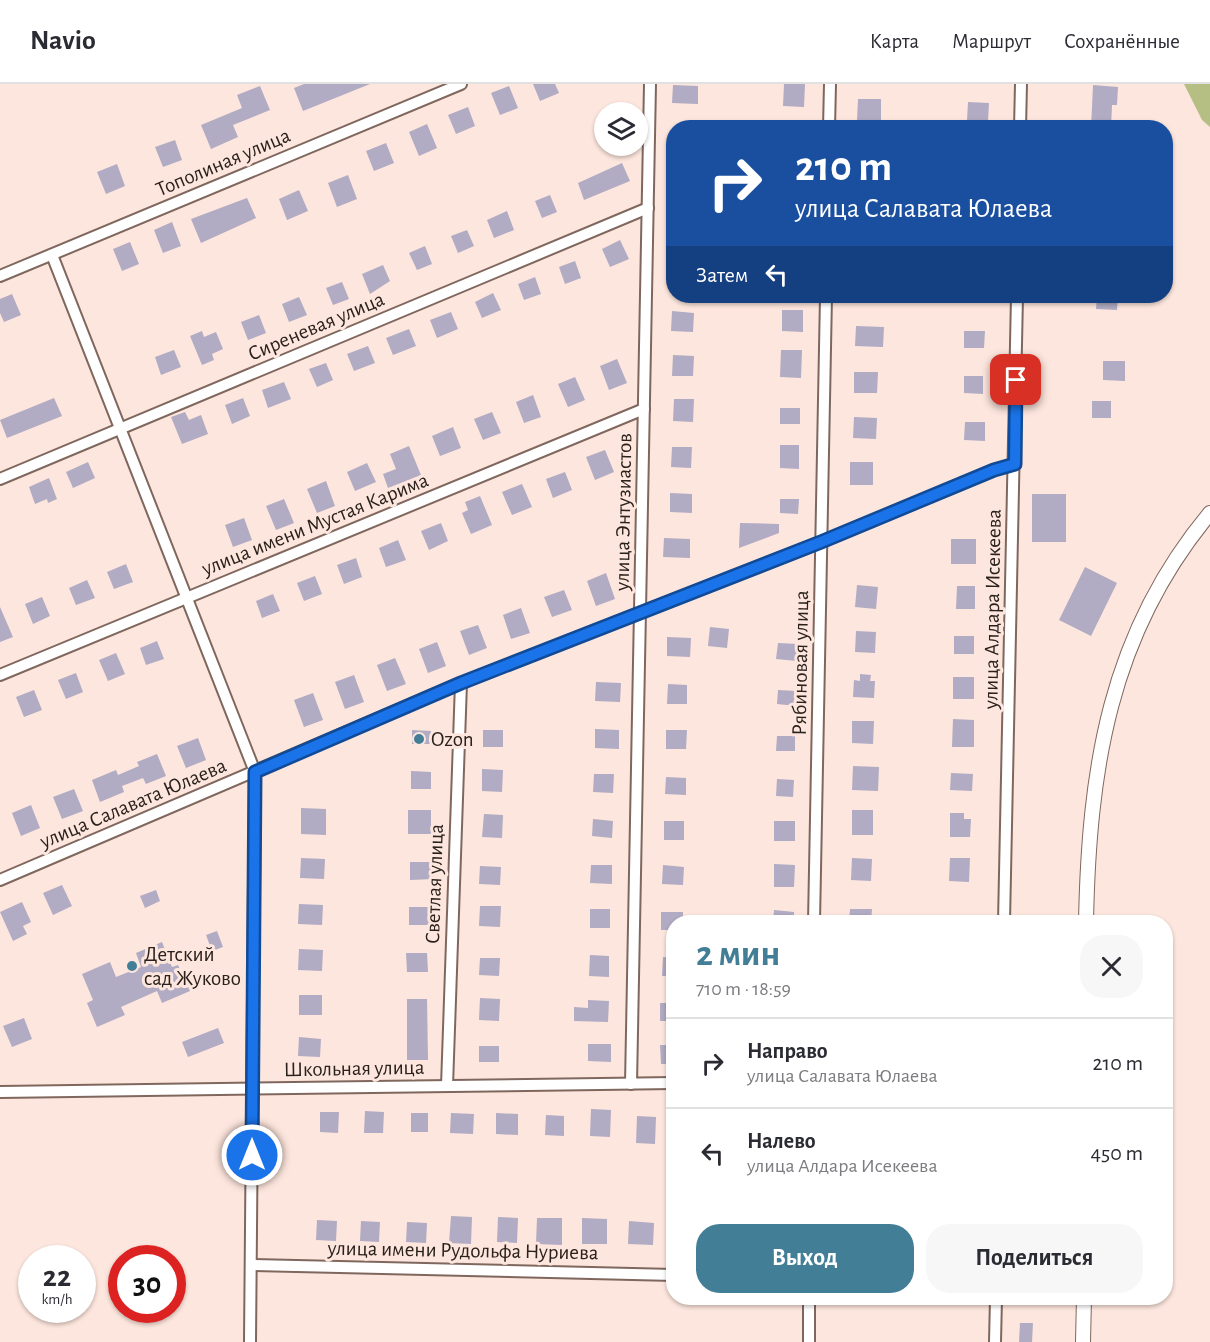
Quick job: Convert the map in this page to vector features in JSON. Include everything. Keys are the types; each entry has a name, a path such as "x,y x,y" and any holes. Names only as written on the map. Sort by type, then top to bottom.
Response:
{"street":[{"name":"Тополиная улица","path":"0,276 461,84"},
{"name":"улица Энтузиастов","path":"631,1084 650,84"},
{"path":"829,120 830,84"},
{"path":"1020,120 1021,84"},
{"name":"Сиреневая улица","path":"0,479 648,208"},
{"path":"51,255 255,772 250,1342"},
{"name":"Рябиновая улица","path":"814,915 826,303"},
{"name":"улица Алдара Исекеева","path":"1004,915 1017,303"},
{"name":"улица имени Мустая Карима","path":"0,675 644,409"},
{"name":"улица Салавата Юлаева","path":"0,880 461,683 821,542 994,470 1015,464"},
{"path":"1086,915 1092,802 1097,764 1117,686 1132,642 1155,595 1210,513"},
{"name":"Светлая улица","path":"447,1086 461,683"},
{"name":"Школьная улица","path":"0,1092 666,1083"},
{"name":"улица имени Рудольфа Нуриева","path":"251,1265 666,1275"},
{"path":"809,1305 809,1342"},
{"path":"995,1342 996,1305"},
{"path":"1083,1342 1084,1305"}],"green space":[{"path":"1184,84 1210,84 1210,127 1202,120"}],"building":[{"path":"304,84 370,84 303,111 294,88"},
{"path":"533,84 555,84 559,93 540,101"},
{"path":"784,84 805,84 804,107 783,106"},
{"path":"673,85 698,86 698,104 672,103"},
{"path":"1093,85 1118,87 1117,105 1112,105 1111,120 1091,120"},
{"path":"260,86 270,110 233,125 238,137 211,149 201,125 242,108 237,95"},
{"path":"509,86 518,108 500,115 491,93"},
{"path":"858,99 881,99 881,120 857,120"},
{"path":"968,102 989,103 988,120 967,120"},
{"path":"468,107 475,126 456,134 448,115"},
{"path":"427,124 437,148 419,156 409,132"},
{"path":"175,140 182,160 163,167 155,147"},
{"path":"386,143 394,163 374,171 366,151"},
{"path":"622,163 630,181 584,200 578,183"},
{"path":"117,164 125,186 106,194 97,172"},
{"path":"348,175 357,199 337,207 328,183"},
{"path":"299,190 308,211 287,220 279,199"},
{"path":"550,195 557,212 542,218 535,201"},
{"path":"247,198 256,218 201,243 191,219"},
{"path":"507,211 514,230 494,238 487,220"},
{"path":"172,222 181,246 163,253 154,230"},
{"path":"467,230 474,246 458,253 451,236"},
{"path":"620,240 629,259 610,267 602,249"},
{"path":"130,242 139,264 122,271 113,249"},
{"path":"425,246 432,264 417,270 409,253"},
{"path":"575,261 581,278 565,284 559,267"},
{"path":"383,265 390,281 370,294 362,274"},
{"path":"535,277 541,294 524,300 518,284"},
{"path":"342,282 349,299 333,305 326,288"},
{"path":"493,293 501,310 482,318 475,302"},
{"path":"12,294 21,315 4,322 0,313 0,299"},
{"path":"299,297 307,315 289,322 282,304"},
{"path":"1096,303 1118,303 1117,310 1096,309"},
{"path":"782,310 803,310 803,332 782,331"},
{"path":"672,311 694,313 693,332 671,331"},
{"path":"451,312 458,329 437,338 430,320"},
{"path":"259,315 266,333 248,340 241,322"},
{"path":"856,326 884,327 883,347 855,346"},
{"path":"409,329 416,346 393,355 386,338"},
{"path":"202,331 204,337 216,332 223,349 212,354 214,360 202,365 190,336"},
{"path":"964,331 985,331 984,348 964,348"},
{"path":"368,346 375,363 354,371 347,354"},
{"path":"174,350 181,367 161,375 155,357"},
{"path":"781,350 802,350 801,378 780,377"},
{"path":"673,355 694,356 693,376 672,376"},
{"path":"617,359 627,383 609,390 600,366"},
{"path":"1103,361 1125,361 1125,381 1103,380"},
{"path":"326,363 333,380 317,387 309,369"},
{"path":"854,372 878,372 877,393 854,393"},
{"path":"964,376 983,376 983,394 964,393"},
{"path":"575,377 585,400 568,407 558,384"},
{"path":"284,382 291,399 268,408 262,390"},
{"path":"533,395 541,417 524,423 516,402"},
{"path":"54,398 62,416 7,438 0,420"},
{"path":"243,398 250,416 232,424 225,405"},
{"path":"674,399 694,399 693,422 673,421"},
{"path":"1092,401 1111,401 1111,418 1092,418"},
{"path":"780,408 800,408 800,424 780,424"},
{"path":"185,412 189,420 201,415 208,434 182,444 171,417"},
{"path":"492,412 501,433 483,440 474,419"},
{"path":"854,417 877,418 876,439 853,438"},
{"path":"965,422 985,422 985,441 964,440"},
{"path":"453,427 461,448 440,456 432,436"},
{"path":"780,445 799,445 799,469 780,468"},
{"path":"409,446 421,475 388,488 383,474 396,469 390,454"},
{"path":"672,447 692,447 691,468 671,467"},
{"path":"605,450 614,472 595,480 586,457"},
{"path":"88,462 95,478 73,488 66,472"},
{"path":"850,462 873,462 873,485 850,485"},
{"path":"367,463 376,482 355,491 347,472"},
{"path":"565,472 572,490 553,498 546,479"},
{"path":"49,478 57,499 48,503 47,499 35,504 29,487"},
{"path":"326,481 335,506 317,513 307,489"},
{"path":"522,484 532,507 512,515 502,492"},
{"path":"670,493 692,494 692,513 670,512"},
{"path":"1032,494 1066,494 1066,542 1032,542"},
{"path":"480,496 492,525 471,534 462,513 468,510 465,502"},
{"path":"284,499 294,523 276,530 266,506"},
{"path":"780,499 799,499 798,514 780,513"},
{"path":"244,518 252,540 233,547 225,525"},
{"path":"441,523 448,541 429,550 421,531"},
{"path":"740,523 779,524 779,533 739,548"},
{"path":"664,538 690,539 690,558 663,557"},
{"path":"951,539 976,539 976,564 951,564"},
{"path":"398,540 406,560 386,567 379,548"},
{"path":"356,558 362,577 344,584 337,565"},
{"path":"126,564 133,582 114,589 107,572"},
{"path":"1085,567 1117,583 1091,636 1059,620"},
{"path":"606,573 615,599 596,606 587,581"},
{"path":"315,576 322,594 304,601 297,583"},
{"path":"87,580 95,598 76,605 69,588"},
{"path":"857,585 878,587 876,609 855,607"},
{"path":"957,586 975,586 975,609 956,609"},
{"path":"564,590 572,610 552,617 544,597"},
{"path":"273,594 280,611 262,618 256,601"},
{"path":"42,597 50,616 33,624 25,604"},
{"path":"0,607 13,637 0,642"},
{"path":"521,608 530,633 511,639 503,615"},
{"path":"478,625 487,648 469,655 460,631"},
{"path":"710,627 729,629 727,648 708,646"},
{"path":"856,631 876,632 875,653 855,652"},
{"path":"954,636 974,636 974,654 954,654"},
{"path":"667,637 691,638 690,657 667,656"},
{"path":"157,641 164,659 146,665 140,648"},
{"path":"437,642 446,666 428,673 419,649"},
{"path":"778,643 798,644 797,661 776,659"},
{"path":"116,653 125,674 108,681 99,660"},
{"path":"395,658 406,684 387,691 377,665"},
{"path":"76,673 83,692 66,699 58,680"},
{"path":"860,674 871,675 870,681 875,681 874,698 853,697 854,680 860,681"},
{"path":"354,675 364,702 345,709 335,682"},
{"path":"953,677 974,677 974,699 953,699"},
{"path":"596,682 621,683 620,702 595,701"},
{"path":"668,684 687,685 687,704 667,704"},
{"path":"34,690 42,710 24,717 16,697"},
{"path":"778,690 797,691 796,706 777,704"},
{"path":"313,693 323,720 304,727 294,700"},
{"path":"953,719 974,720 974,747 952,747"},
{"path":"852,721 874,721 873,744 852,743"},
{"path":"595,729 619,730 619,749 595,748"},
{"path":"412,730 431,731 430,744 412,744"},
{"path":"483,730 503,730 503,747 483,747"},
{"path":"666,730 687,730 686,749 666,749"},
{"path":"777,736 795,736 795,751 776,751"},
{"path":"198,738 206,760 186,768 177,746"},
{"path":"157,754 166,776 146,784 143,778 122,786 124,792 100,802 92,780 116,770 118,775 139,766 137,762"},
{"path":"853,766 879,767 878,791 852,790"},
{"path":"482,769 503,770 502,792 482,791"},
{"path":"411,771 431,772 431,789 411,789"},
{"path":"951,773 973,774 972,791 950,790"},
{"path":"594,774 614,774 613,793 593,792"},
{"path":"666,777 686,778 686,795 665,794"},
{"path":"777,779 794,780 793,797 776,796"},
{"path":"74,789 83,811 62,819 53,797"},
{"path":"31,805 40,828 21,836 12,813"},
{"path":"301,808 326,809 326,835 301,834"},
{"path":"408,810 431,810 431,834 408,834"},
{"path":"852,810 873,810 873,835 852,835"},
{"path":"950,813 964,813 964,819 971,819 970,837 950,837"},
{"path":"484,814 503,815 502,838 482,837"},
{"path":"593,819 613,821 612,838 592,836"},
{"path":"664,821 684,821 684,840 664,840"},
{"path":"774,821 795,821 795,841 774,841"},
{"path":"301,858 325,859 324,879 300,878"},
{"path":"852,858 872,859 871,881 851,880"},
{"path":"950,858 970,858 969,882 949,881"},
{"path":"410,862 434,862 434,879 410,880"},
{"path":"774,864 795,865 794,887 774,887"},
{"path":"591,865 612,865 612,884 590,883"},
{"path":"663,865 684,867 683,885 662,884"},
{"path":"480,866 501,867 500,885 479,884"},
{"path":"62,885 72,906 53,915 43,893"},
{"path":"156,890 160,901 145,908 140,896"},
{"path":"22,902 31,922 23,926 27,934 13,941 0,912"},
{"path":"299,904 323,905 322,925 298,924"},
{"path":"480,906 501,906 500,927 479,926"},
{"path":"409,907 429,907 429,925 409,925"},
{"path":"590,909 610,909 610,928 590,928"},
{"path":"850,909 872,909 872,915 850,915"},
{"path":"774,910 794,912 794,915 774,915"},
{"path":"661,912 683,912 683,915 666,915 666,930 661,930"},
{"path":"217,931 223,947 212,951 206,935"},
{"path":"162,942 172,967 178,965 190,991 162,1003 157,991 121,1007 125,1015 97,1027 87,1003 93,1000 82,974 110,962 116,977 141,967 136,953"},
{"path":"299,949 323,950 322,971 298,970"},
{"path":"406,953 427,953 428,972 407,972"},
{"path":"590,955 609,956 609,977 589,976"},
{"path":"663,957 666,957 666,976 662,976"},
{"path":"480,958 500,958 499,976 479,975"},
{"path":"299,995 322,995 322,1015 299,1015"},
{"path":"480,998 500,999 499,1021 479,1020"},
{"path":"407,999 427,999 428,1060 407,1060"},
{"path":"588,1000 609,1001 608,1022 574,1021 574,1007 588,1008"},
{"path":"660,1003 666,1003 666,1021 660,1021"},
{"path":"24,1018 32,1039 12,1047 3,1026"},
{"path":"218,1028 224,1043 188,1057 182,1042"},
{"path":"299,1037 321,1039 320,1057 298,1056"},
{"path":"588,1044 611,1044 611,1062 588,1061"},
{"path":"660,1045 666,1045 666,1064 661,1064"},
{"path":"479,1046 499,1046 499,1062 479,1062"},
{"path":"591,1109 611,1110 610,1137 590,1136"},
{"path":"365,1111 384,1112 383,1133 364,1133"},
{"path":"320,1112 339,1112 338,1133 320,1132"},
{"path":"411,1113 428,1113 428,1132 411,1132"},
{"path":"451,1113 474,1114 473,1134 450,1133"},
{"path":"496,1113 518,1114 518,1135 496,1134"},
{"path":"546,1115 564,1116 564,1136 545,1135"},
{"path":"637,1116 656,1117 655,1144 636,1143"},
{"path":"451,1216 472,1217 471,1244 449,1243"},
{"path":"498,1217 518,1218 517,1243 497,1242"},
{"path":"537,1218 562,1218 562,1245 536,1244"},
{"path":"582,1218 607,1219 607,1244 582,1244"},
{"path":"317,1220 337,1221 336,1241 316,1240"},
{"path":"361,1221 380,1222 379,1242 360,1241"},
{"path":"629,1221 654,1223 653,1245 628,1244"},
{"path":"407,1222 427,1223 426,1243 406,1242"},
{"path":"1020,1323 1033,1323 1032,1342 1019,1342"}],"place":[{"name":"Ozon","path":"419,739"},
{"name":"Детский сад Жуково","path":"132,966"}],"route":[{"path":"252,1155 255,772 461,683 821,542 994,470 1015,464 1016,380"}]}
